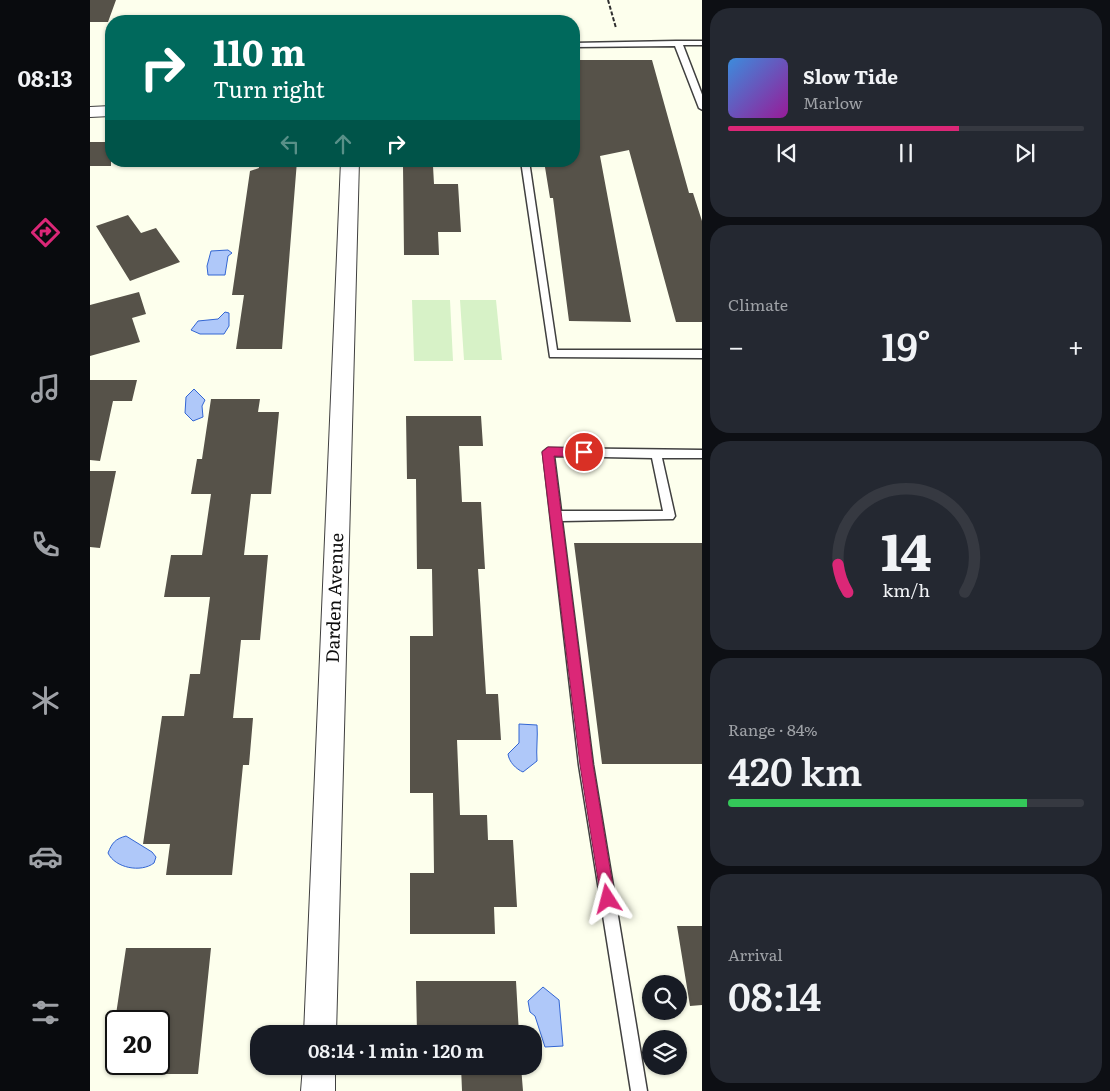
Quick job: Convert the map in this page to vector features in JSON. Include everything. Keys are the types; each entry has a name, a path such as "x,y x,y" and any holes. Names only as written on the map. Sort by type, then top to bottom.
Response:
{"street":[{"path":"90,112 105,112"},
{"name":"Darden Avenue","path":"320,1025 350,167"},
{"path":"318,1091 319,1075"}],"lane":[{"path":"678,43 702,108"},
{"path":"580,45 702,43"},
{"path":"526,167 553,354 702,354"},
{"path":"639,1091 586,765 548,452 702,454"},
{"path":"556,516 669,516 656,453"}],"path":[{"path":"608,0 615,28 625,28"}],"green space":[{"path":"412,300 450,300 453,361 414,361"},
{"path":"460,300 496,300 502,360 464,360"}],"water":[{"path":"228,250 232,253 228,256 225,275 208,275 207,266 211,251"},
{"path":"225,312 229,313 229,326 224,334 200,334 191,330 198,321 218,319"},
{"path":"194,389 205,400 202,406 203,417 193,421 185,413 186,397"},
{"path":"519,724 537,725 537,761 523,772 513,765 508,754 519,743"},
{"path":"126,836 152,852 156,857 154,863 142,868 136,868 122,865 111,858 108,853 113,844"},
{"path":"543,987 559,1000 563,1046 545,1047 542,1038 542,1025 538,1025 535,1016 530,1012 528,1001"}],"building":[{"path":"90,0 116,0 111,15 105,15 105,22 90,22"},
{"path":"580,60 652,60 689,193 693,193 702,221 702,322 676,322 629,150 600,156 631,322 569,321 553,198 550,198 545,167 580,167"},
{"path":"90,142 105,142 105,166 90,166"},
{"path":"297,167 282,349 236,349 244,295 232,295 250,171 259,168"},
{"path":"403,167 433,167 434,184 458,184 461,232 438,232 439,255 404,255"},
{"path":"128,215 141,233 156,228 180,262 130,281 96,226"},
{"path":"139,292 146,314 132,318 140,342 90,356 90,305"},
{"path":"90,380 137,380 132,401 113,401 100,461 90,460"},
{"path":"211,399 260,399 258,412 279,412 271,494 251,494 244,555 268,555 260,640 241,640 233,718 253,718 249,765 243,765 232,875 166,875 170,844 143,844 162,716 184,716 190,674 200,674 210,597 164,597 171,555 202,555 211,494 191,494 197,459 202,459"},
{"path":"406,416 481,416 483,446 459,446 462,502 481,502 485,569 478,569 486,694 498,694 501,740 457,740 460,815 487,815 488,840 513,840 517,907 494,907 495,934 410,934 410,873 434,873 433,793 410,793 410,636 433,636 432,569 417,569 416,479 407,479"},
{"path":"90,471 116,471 100,548 90,547"},
{"path":"574,543 702,543 702,764 602,764"},
{"path":"677,926 702,926 702,1005 690,1006 687,975 685,975"},
{"path":"126,948 211,948 198,1074 170,1074 170,1010 117,1010"},
{"path":"416,981 516,981 518,1025 417,1025"},
{"path":"461,1075 522,1075 523,1091 462,1091"}],"route":[{"path":"584,452 548,452 586,765 608,899"}]}
